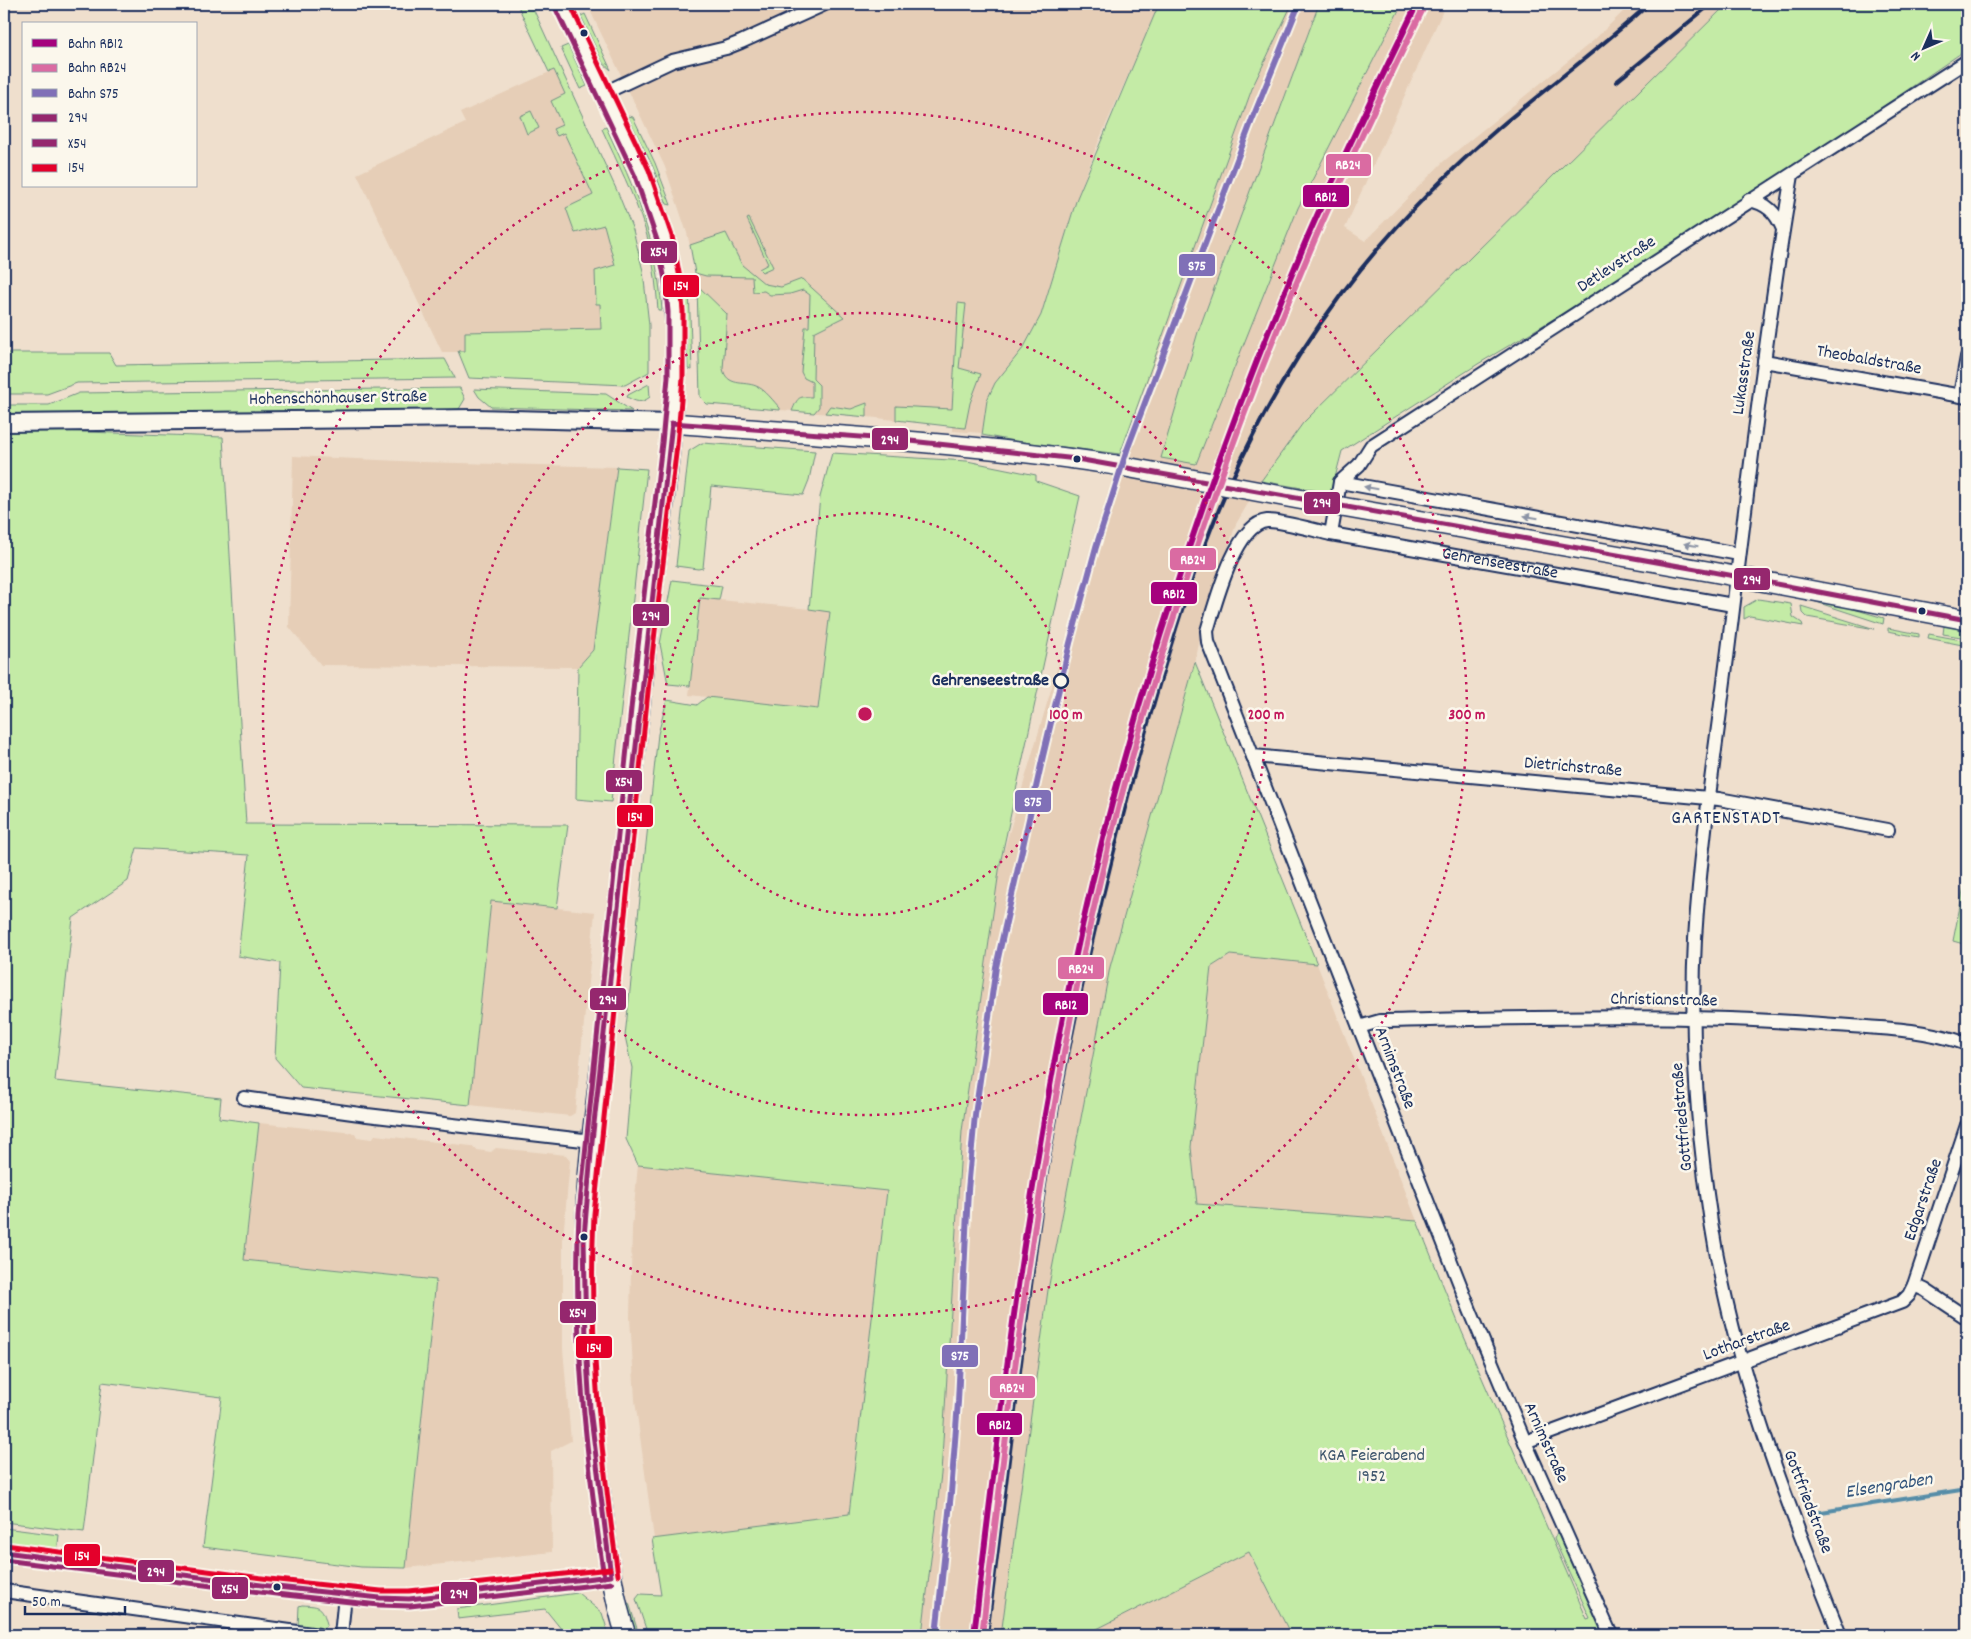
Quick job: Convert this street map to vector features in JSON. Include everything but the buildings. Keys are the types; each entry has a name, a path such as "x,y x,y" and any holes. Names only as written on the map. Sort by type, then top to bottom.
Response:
{"main road":[{"path":"562,4 642,173 659,218 672,280 675,315 675,377 672,423 592,1140 584,1236 587,1372 593,1435 611,1576 619,1614 626,1635"},
{"name":"Gehrenseestraße","path":"672,423 901,440 1077,459 1967,620"}],"street":[{"path":"604,93 672,61 726,48 826,4"},
{"name":"Detlevstraße","path":"1340,482 1359,465 1371,446 1749,200 1792,175 1967,61"},
{"name":"Lukasstraße","path":"1737,577 1738,554 1764,361 1792,175"},
{"path":"1749,200 1768,206 1783,229"},
{"path":"1964,396 1967,357"},
{"name":"Theobaldstraße","path":"1764,361 1964,396"},
{"name":"Hohenschönhauser Straße","path":"4,423 501,418 672,423"},
{"path":"1331,534 1340,482 1738,554"},
{"name":"Gehrenseestraße","path":"1268,520 1331,534 1733,605"},
{"name":"Arnimstraße","path":"1268,520 1257,523 1249,529 1229,566 1207,631 1208,642 1470,1310 1525,1442 1611,1635"},
{"name":"Gottfriedstraße","path":"1737,577 1698,904 1693,1017 1696,1087 1703,1160 1712,1225 1741,1362 1768,1452 1840,1635"},
{"name":"Dietrichstraße","path":"1253,756 1710,798 1888,830"},
{"name":"Christianstraße","path":"1359,1027 1380,1021 1693,1017 1897,1030 1936,1036 1967,1044"},
{"path":"244,1098 367,1115 592,1140"},
{"name":"Edgarstraße","path":"1914,1285 1967,1125"},
{"path":"1914,1285 1925,1290 1967,1318"},
{"name":"Lotharstraße","path":"1525,1442 1902,1302 1909,1295 1914,1285"},
{"path":"4,1552 345,1595 409,1599 611,1576"},
{"path":"4,1591 320,1635 341,1633 345,1595"}],"shaded area":[{"path":"587,4 1160,4 1100,138 1077,198 1041,315 1024,347 995,383 987,400 983,433 953,431 953,426 707,404 703,401 700,397 697,285 687,233 665,167"},
{"path":"1292,4 1319,4 1198,332 1162,458 1298,208 1402,4 1446,4 1345,228 1365,241 1444,161 1593,41 1631,4 1727,4 1303,423 1261,481 1236,524 1204,621 1195,662 1110,967 1048,1290 1001,1635 922,1635 941,1474 962,1131 1000,864 1120,454 1253,86"},
{"path":"554,70 615,196 632,296 607,334 496,352 442,352 357,174 465,123 460,113"},
{"path":"293,456 421,462 617,467 593,650 578,667 321,665 289,627"},
{"path":"700,598 830,611 818,709 689,695"},
{"path":"491,901 595,912 575,1113 570,1116 470,1105"},
{"path":"1230,955 1317,964 1417,1221 1197,1204 1191,1147 1211,967"},
{"path":"259,1123 354,1133 357,1137 372,1139 375,1135 471,1146 477,1150 491,1152 496,1148 566,1155 570,1161 563,1238 563,1349 571,1441 551,1451 552,1552 406,1568 436,1280 244,1260"},
{"path":"638,1165 887,1191 849,1514 654,1539 635,1400 630,1317 632,1228"},
{"path":"1249,1552 1291,1635 1089,1635 1088,1633"}],"green space":[{"path":"517,4 531,4 618,193 633,230 643,271 649,325 649,372 625,385 469,378 458,351 465,351 465,332 601,329 600,304 596,304 595,271 615,265 604,225 575,233 566,208 593,195 564,133 557,136 553,129 562,125 551,101 565,94 554,70 549,72"},
{"path":"1159,4 1292,4 1253,86 1120,454 1014,441 982,435 987,400 995,383 1024,347 1041,315 1077,198"},
{"path":"1319,4 1402,4 1298,208 1196,464 1161,458 1198,332"},
{"path":"1727,4 1967,4 1967,49 1708,227 1478,364 1342,451 1331,493 1261,481 1303,423"},
{"path":"585,14 611,70 603,63 581,16"},
{"path":"568,45 587,86 580,89 561,48"},
{"path":"531,111 539,128 527,134 520,116"},
{"path":"628,116 633,117 655,163 671,205 667,204 653,167"},
{"path":"606,127 627,173 650,237 662,310 658,310 654,269 645,229 631,191 602,129"},
{"path":"749,218 773,267 762,272 759,269 768,264 747,219"},
{"path":"726,233 742,265 765,284 781,287 802,279 844,317 814,332 813,379 819,385 819,407 814,413 792,411 799,399 812,397 812,382 804,378 801,372 805,327 809,327 810,295 803,290 790,294 770,295 764,291 753,292 752,277 706,276 695,273 690,245"},
{"path":"697,285 727,314 723,369 725,375 732,381 763,390 780,410 707,404 700,397"},
{"path":"689,288 692,370 688,369 685,290"},
{"path":"958,303 966,304 959,368 981,374 970,403 965,428 896,420 896,406 952,409"},
{"path":"4,353 109,353 116,365 445,359 455,378 77,383 47,394 4,394"},
{"path":"649,384 650,397 644,401 638,402 627,397 628,395"},
{"path":"460,388 465,399 459,409 410,412 4,415 4,405 49,405 79,393"},
{"path":"474,389 606,394 632,411 491,407 479,397"},
{"path":"867,403 867,417 825,413 830,406 851,409"},
{"path":"4,429 223,437 246,824 568,825 557,908 491,901 470,1105 301,1088 275,1058 280,963 238,956 249,855 137,848 128,881 73,918 55,1081 221,1098 219,1118 259,1123 244,1260 436,1280 406,1568 361,1567 203,1547 222,1397 102,1382 84,1532 4,1522"},
{"path":"702,443 815,451 809,480 803,495 711,486 703,568 698,569 676,566 689,451"},
{"path":"832,453 967,461 1036,475 1036,481 1080,496 1000,864 962,1131 941,1474 922,1635 648,1635 636,1599 640,1594 661,1595 652,1539 849,1514 887,1191 638,1165 626,1139 632,1068 625,1036 658,734 667,700 697,705 707,697 818,709 830,612 809,609 820,497"},
{"path":"617,467 647,469 611,802 576,799 578,667 593,650"},
{"path":"672,580 722,586 719,600 700,598 690,686 668,684 660,644"},
{"path":"1804,598 1840,605 1884,618 1883,624"},
{"path":"1758,599 1791,604 1793,617 1802,623 1803,626 1750,616 1744,619 1744,607"},
{"path":"1801,606 1875,629 1807,617 1802,612"},
{"path":"1944,626 1967,627 1967,638 1943,634"},
{"path":"1888,628 1919,634 1919,637 1888,631"},
{"path":"1929,634 1967,641 1967,646 1928,638"},
{"name":"KGA Feierabend 1952","path":"1195,662 1317,964 1230,955 1211,967 1191,1147 1197,1204 1417,1221 1462,1332 1587,1619 1590,1618 1554,1539 1558,1530 1605,1635 1291,1635 1249,1552 1089,1633 1089,1635 1001,1635 1048,1290 1110,967"},
{"path":"1967,871 1967,945 1953,941"},
{"path":"4,1528 59,1535 57,1553 4,1545"},
{"path":"578,1593 602,1613 609,1635 566,1635 545,1609 458,1619 457,1609"},
{"path":"629,1603 639,1635 634,1635 624,1604"},
{"path":"299,1606 317,1607 322,1610 327,1624 322,1631 298,1627"}],"waterway":[{"name":"Elsengraben","path":"1815,1513 1967,1489"}],"railway":[{"path":"987,1635 1043,1198 1072,1032 1110,868 1138,759 1173,637 1200,557 1216,517 1232,478 1282,383 1330,310 1379,247 1438,184 1479,145 1649,4"},
{"path":"1616,82 1711,4"}],"rail line":[{"name":"S75","path":"936,1635 951,1493 958,1402 968,1190 975,1115 996,967 1043,756 1070,643 1096,547 1127,450 1252,120 1299,4"},
{"name":"RB12","path":"974,1635 998,1433 1042,1132 1080,933 1124,758 1194,531 1248,383 1308,236 1417,4"},
{"name":"RB24","path":"982,1635 1019,1334 1050,1133 1088,935 1131,760 1201,533 1255,385 1315,239 1424,7"}],"transit line":[{"name":"154","path":"570,4 649,170 672,236 680,278 683,311 683,378 677,445 649,682 594,1214 594,1350 601,1440 618,1575"},
{"name":"X54","path":"555,7 635,176 657,240 665,280 668,312 668,377 662,443 634,680 579,1213 578,1304 582,1395 604,1577"},
{"name":"294","path":"672,423 901,440 1077,459 1713,572 1967,620"},
{"name":"294","path":"611,1576 590,1409 586,1343 584,1237 592,1141 672,423"},
{"name":"154","path":"5,1545 278,1580 381,1591 409,1591 610,1569"},
{"name":"294","path":"4,1552 277,1587 380,1598 409,1599 611,1576"},
{"name":"X54","path":"4,1560 379,1605 410,1606 612,1583"}],"place":[{"name":"Gehrenseestraße","path":"1061,681"}],"district":[{"name":"GARTENSTADT","path":"1726,819"}]}
